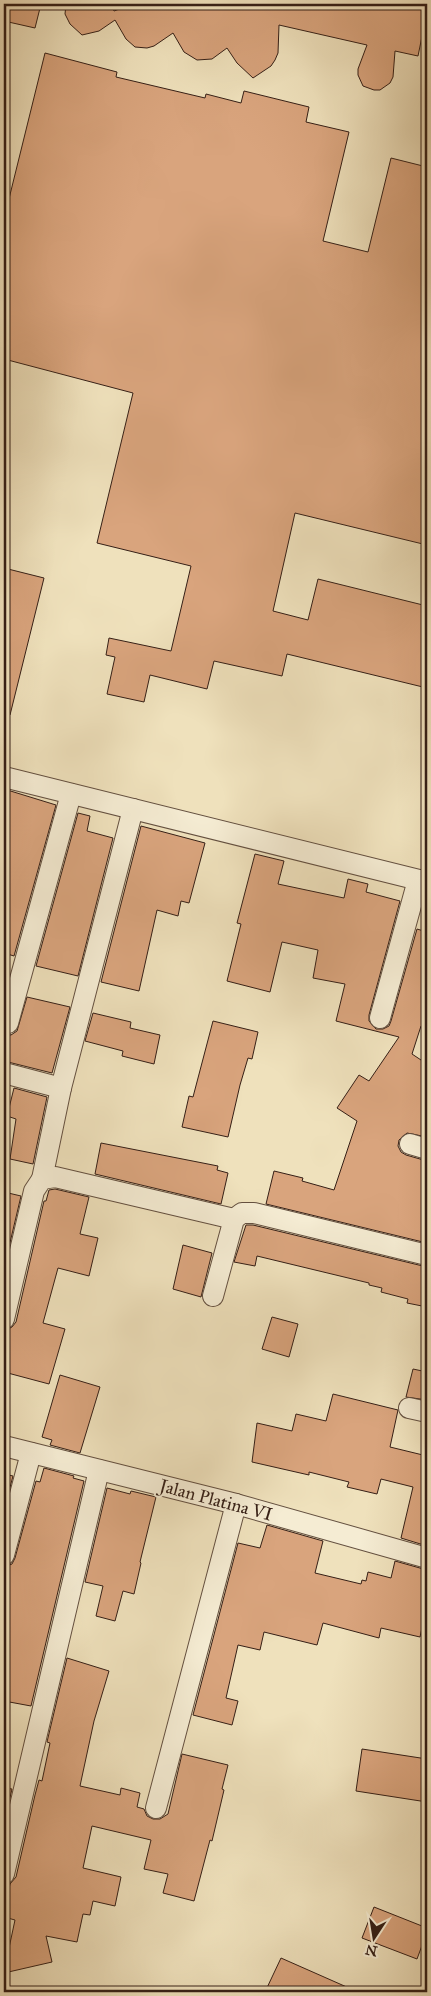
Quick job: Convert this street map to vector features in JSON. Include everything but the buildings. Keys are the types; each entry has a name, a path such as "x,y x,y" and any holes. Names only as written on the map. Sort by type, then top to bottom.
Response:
{"street":[{"path":"4,777 422,881 380,1018"},
{"path":"8,1023 71,794"},
{"path":"4,1319 34,1191 42,1179 61,1088 133,809"},
{"path":"4,1073 61,1088"},
{"path":"42,1179 56,1177 234,1219"},
{"path":"212,1296 234,1219 242,1213 254,1213 427,1255"},
{"name":"Jalan Platina VI","path":"4,1446 236,1504 427,1558"},
{"path":"4,1555 31,1453"},
{"path":"4,1874 99,1470"},
{"path":"156,1808 236,1504"}]}
